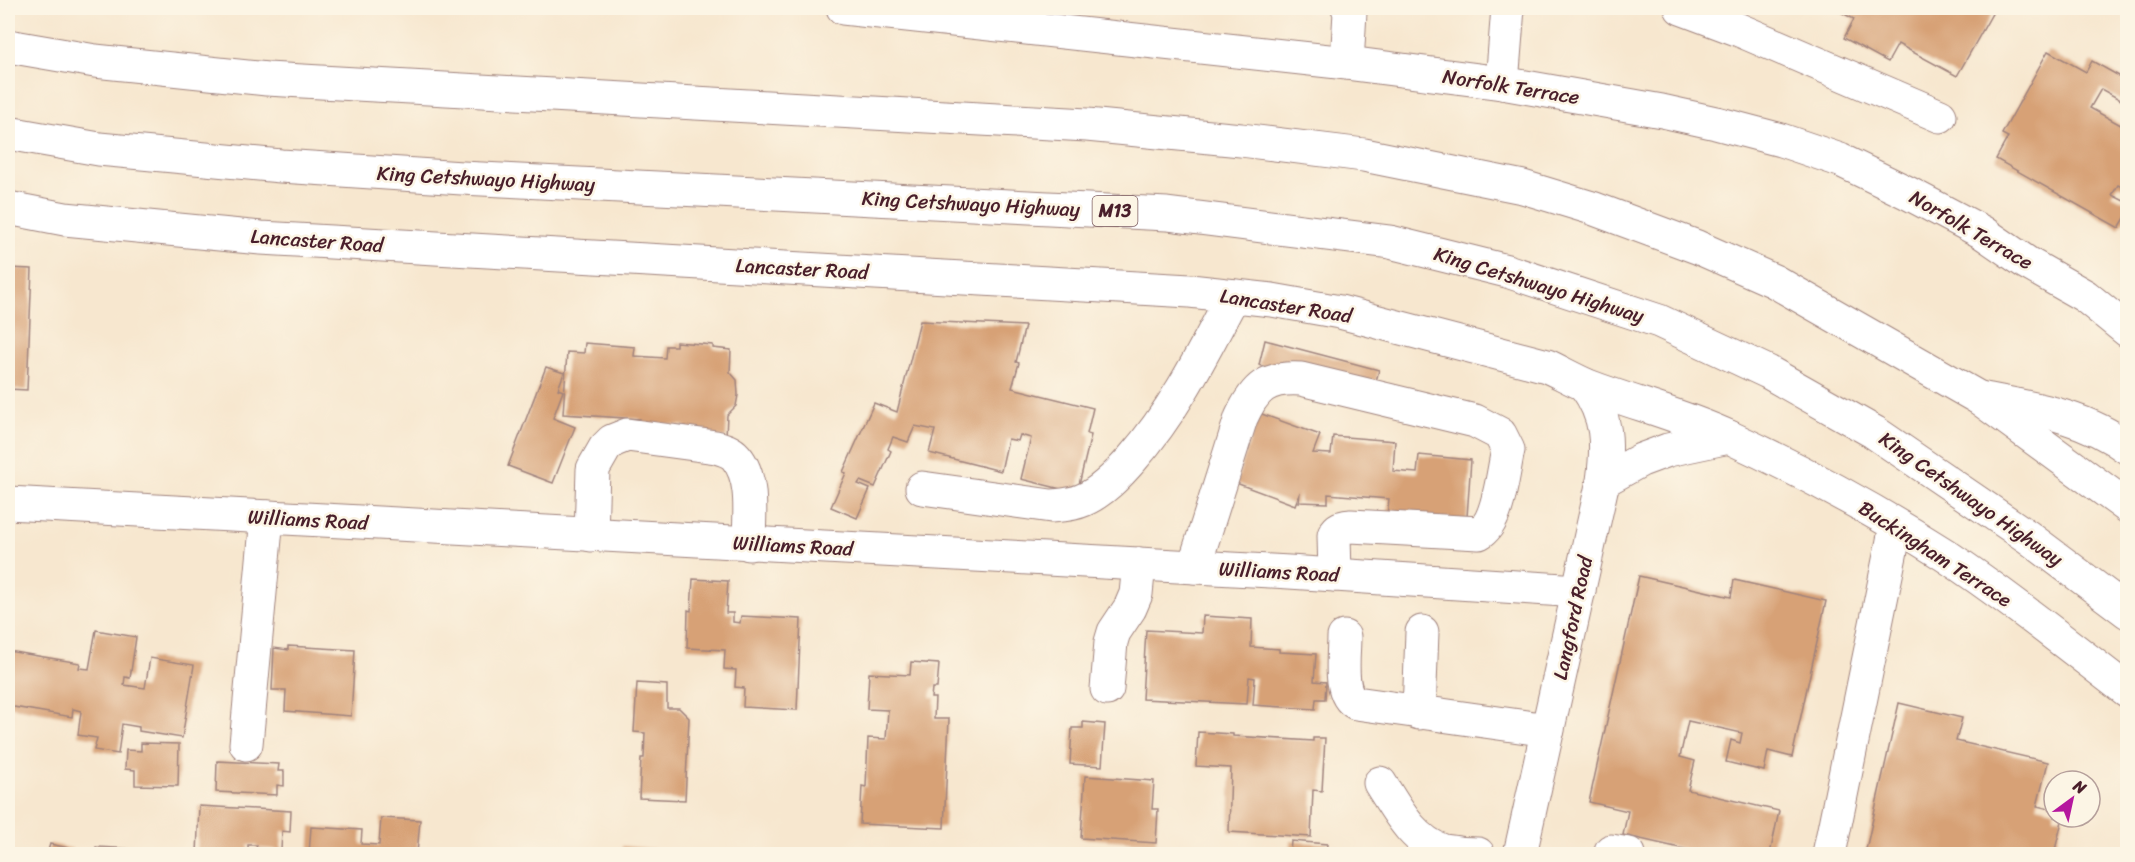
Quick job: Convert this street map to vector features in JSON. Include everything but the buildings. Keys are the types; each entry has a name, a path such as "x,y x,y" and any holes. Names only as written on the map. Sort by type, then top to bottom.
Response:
{"main road":[{"name":"Norfolk Terrace","path":"843,8 1347,63 1502,83 1662,111 1716,123 1781,140 1840,160 1908,193 1982,232 2027,263 2085,296 2127,331"},
{"path":"1347,63 1348,8"},
{"path":"1502,83 1508,8"},
{"path":"1681,8 1737,29 1940,116"},
{"path":"8,46 95,61 267,79 1087,125 1364,155 1523,187 1592,208 1697,247 1774,281 1979,398 2127,507"},
{"name":"King Cetshwayo Highway","path":"8,133 99,149 281,166 462,178 1167,214 1390,242 1507,271 1659,321 1768,372 1874,432 2028,537 2127,612"},
{"name":"Lancaster Road","path":"8,208 65,219 261,238 1154,289 1272,300 1340,312 1546,366 1586,385"},
{"path":"922,488 1051,506 1070,505 1084,500 1104,487 1151,437 1180,395 1233,296"},
{"path":"1194,567 1241,418 1259,388 1272,380 1301,379 1476,421 1500,434 1508,450 1493,518 1485,530 1479,533 1340,527 1334,536 1335,575"},
{"name":"Buckingham Terrace","path":"1586,385 1681,416 1729,437 1784,463 1896,526 1954,562 2032,617 2127,692"},
{"name":"Langford Road","path":"1520,855 1603,481 1605,425 1596,400 1586,385"},
{"path":"1979,398 2054,412 2092,426 2127,448"},
{"path":"591,535 593,470 605,448 612,441 627,435 716,447 736,456 746,476 749,544"},
{"path":"1603,481 1641,460 1668,450 1729,437"},
{"name":"Williams Road","path":"8,503 1194,567 1579,591"},
{"path":"246,744 267,517"},
{"path":"1828,855 1896,526"},
{"path":"1107,689 1111,642 1114,632 1130,608 1136,594 1138,564"},
{"path":"1419,713 1422,632"},
{"path":"1344,637 1344,690 1350,700 1370,707 1548,730"},
{"path":"1380,783 1408,826 1416,834 1443,850 1478,855"}]}
